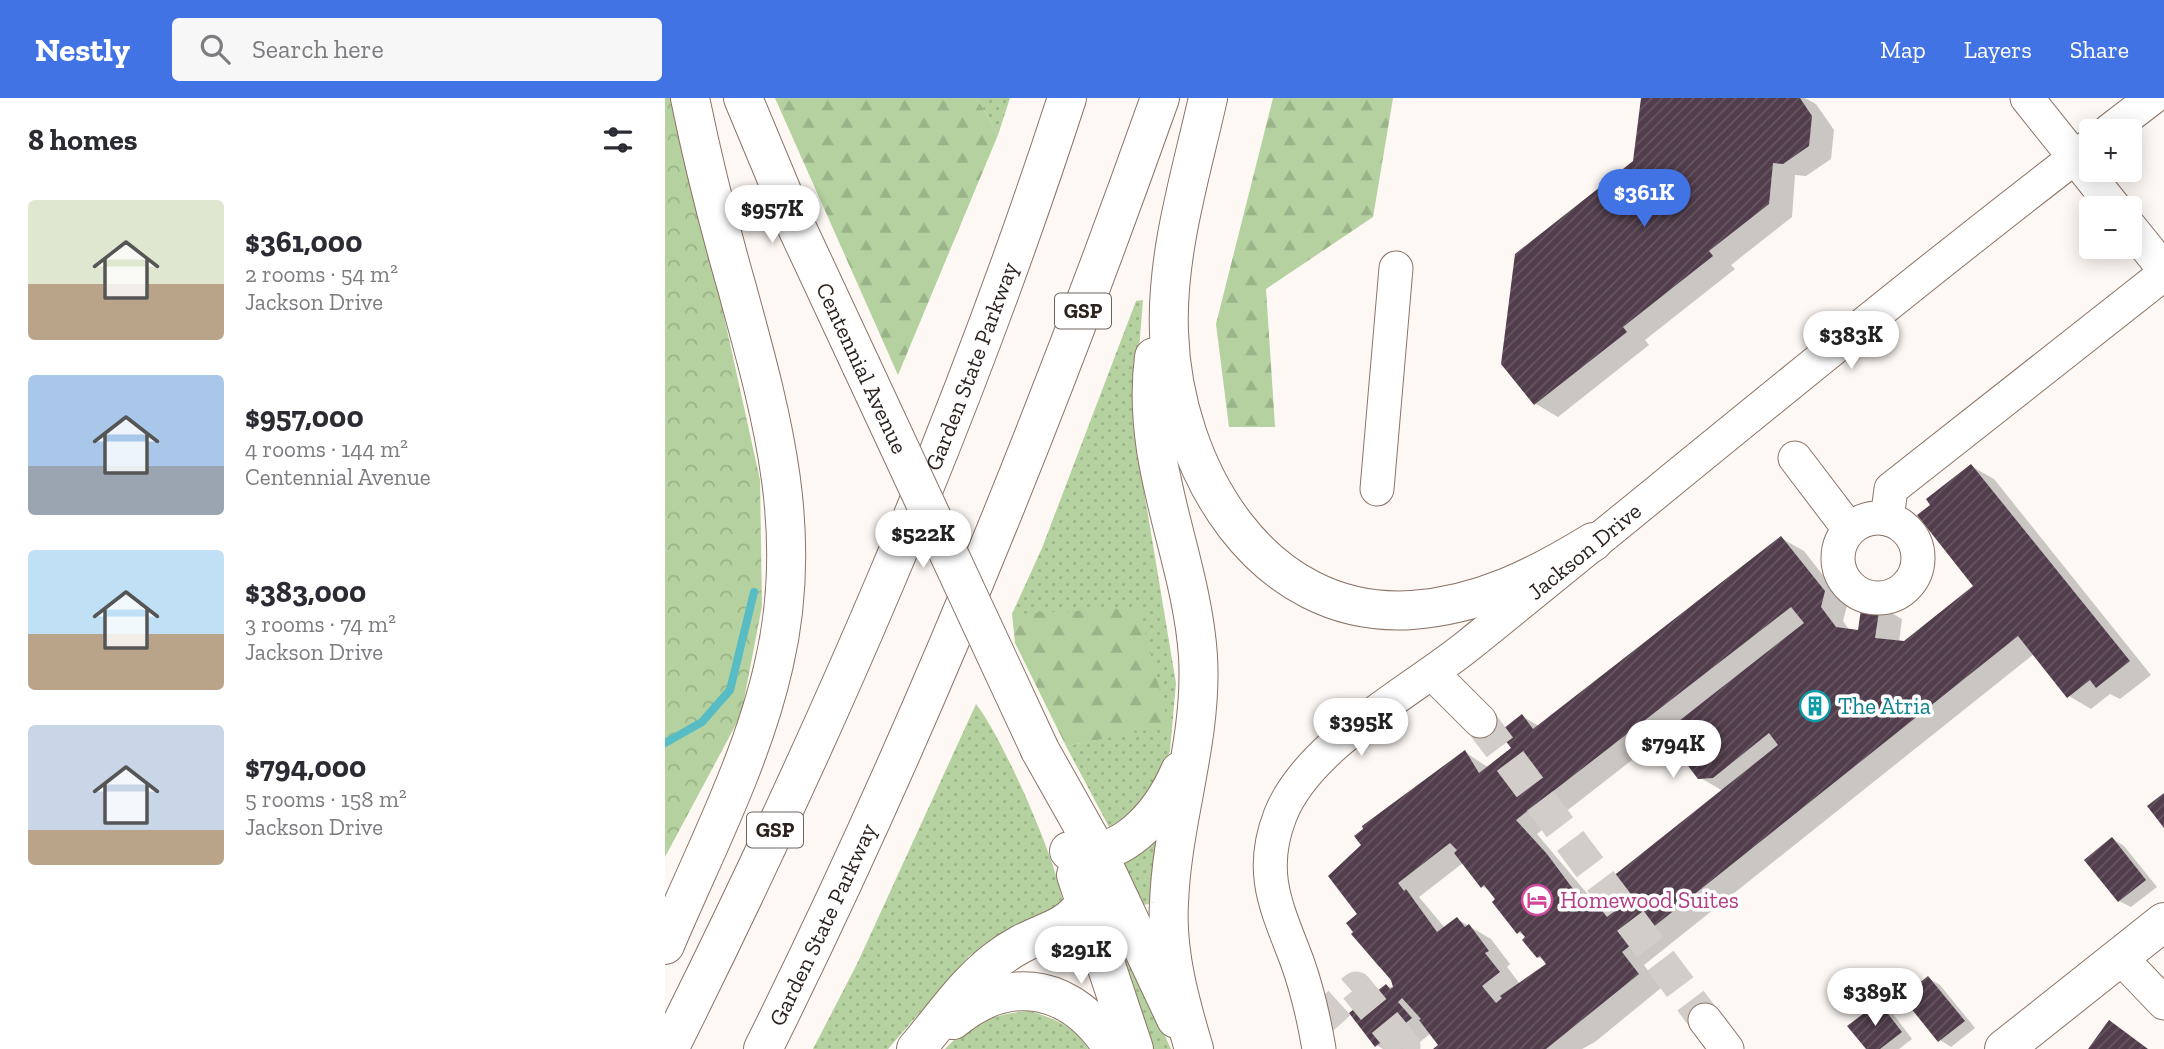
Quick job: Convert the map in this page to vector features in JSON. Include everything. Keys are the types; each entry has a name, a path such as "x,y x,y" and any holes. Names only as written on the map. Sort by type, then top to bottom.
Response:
{"main road":[{"path":"665,945 741,763 766,694 784,609 787,546 783,486 773,425 718,222 689,98"},
{"name":"Centennial Avenue","path":"743,98 798,230 1040,750 1084,852 1192,1049"},
{"name":"Garden State Parkway","path":"669,1049 751,882 873,608 985,328 1067,98"},
{"name":"Garden State Parkway","path":"762,1049 903,750 1001,522 1076,331 1160,98"},
{"path":"1192,1049 1174,970 1168,906 1196,723 1199,676 1195,629 1161,486 1152,410 1157,337 1208,98"},
{"path":"1179,232 1169,332 1176,391 1188,439 1209,487 1228,516 1251,544 1284,573 1322,594 1342,601 1389,609 1422,609 1499,592 1546,570 1593,542"},
{"path":"918,1049 994,962 1070,922 1084,904 1094,879 1084,852 1127,840 1140,830 1165,802 1182,767 1196,723"},
{"path":"1084,904 1134,1049"},
{"path":"2004,1049 2164,922"},
{"path":"918,1049 972,1006 1018,991 1050,994 1065,1000 1093,1022 1113,1049"}],"street":[{"path":"2027,98 2079,147"},
{"path":"2125,119 2152,98"},
{"name":"Jackson Drive","path":"1319,1049 1306,990 1272,894 1269,875 1273,837 1287,799 1310,766 1432,673 2079,154"},
{"path":"1887,519 1891,489 2164,272 2142,243"},
{"path":"1377,489 1396,268"},
{"path":"1795,458 1849,529"},
{"path":"1874,518 1887,519 1910,533 1918,558 1909,583 1887,597 1861,594 1843,577 1838,552 1849,529 1874,518"},
{"path":"1432,673 1480,721"},
{"path":"2120,957 2164,1003"},
{"path":"1705,1020 1727,1049"}],"green space":[{"path":"665,98 676,98 760,480 762,606 741,715 665,857"},
{"path":"775,98 977,98 998,135 898,375"},
{"path":"977,98 1010,98 998,135"},
{"path":"1273,98 1393,98 1373,217 1266,289 1275,427 1229,427 1216,324"},
{"path":"1143,300 1133,425 1176,683 1170,751 1162,769 1142,807 1109,827 1066,746 1169,725 1012,614 1042,548 1136,301"},
{"path":"1139,608 1169,726 1066,746 1015,643 1012,614"},
{"path":"976,704 1000,744 1028,803 1052,863 1064,908 998,937 969,956 888,1049 813,1049 857,964"},
{"path":"1157,835 1162,837 1149,904 1143,905 1121,859"},
{"path":"1119,936 1171,1049 1148,1049 1112,940"},
{"path":"1029,1011 1055,1020 1070,1029 1088,1049 945,1049 963,1033 983,1021"}],"building":[{"path":"1641,98 1800,98 1812,116 1809,146 1783,164 1773,163 1769,204 1709,251 1713,256 1623,327 1627,332 1534,405 1501,364 1515,254 1633,161"},
{"name":"The Atria","path":"1971,464 2130,661 2096,688 2090,680 2067,698 2018,636 1622,952 1639,974 1546,1049 1433,1049 1438,1045 1419,1020 1421,1019 1402,998 1398,1002 1412,1018 1375,1047 1349,1013 1386,984 1390,989 1393,987 1391,980 1351,934 1353,932 1346,923 1357,914 1328,876 1361,845 1354,836 1363,829 1362,826 1465,750 1479,773 1511,748 1499,732 1522,714 1533,729 1781,536 1825,591 1821,607 1836,627 1858,630 1862,602 1880,605 1875,638 1904,641 1973,586 1917,515 1930,505 1926,499","holes":["1791,607 1804,623 1670,728 1667,738 1698,779 1713,778 1769,733 1778,745 1582,901 1547,854 1516,820","1450,843 1457,850 1454,853 1481,888 1484,885 1495,899 1492,902 1517,934 1520,931 1525,937 1522,940 1537,958 1540,956 1546,964 1500,996 1502,998 1496,1003 1482,986 1500,972 1485,953 1489,951 1469,924 1465,927 1457,917 1437,932 1406,889 1404,891 1398,883"]},
{"path":"2164,793 2164,828 2147,806"},
{"path":"2112,837 2146,880 2118,902 2084,860"},
{"path":"1928,976 1965,1021 1938,1042 1902,997"},
{"path":"1879,1002 1902,1032 1880,1049 1866,1049 1847,1026"},
{"path":"2109,1020 2148,1049 2088,1049"}],"waterway":[{"path":"665,743 702,722 730,690 754,592"}],"tunnel":[{"path":"1480,721 1705,1020"},
{"path":"1315,1025 1356,988 1404,1046 1401,1049"}],"place":[{"name":"The Atria","path":"1815,706"},
{"name":"Homewood Suites","path":"1537,900"}]}
